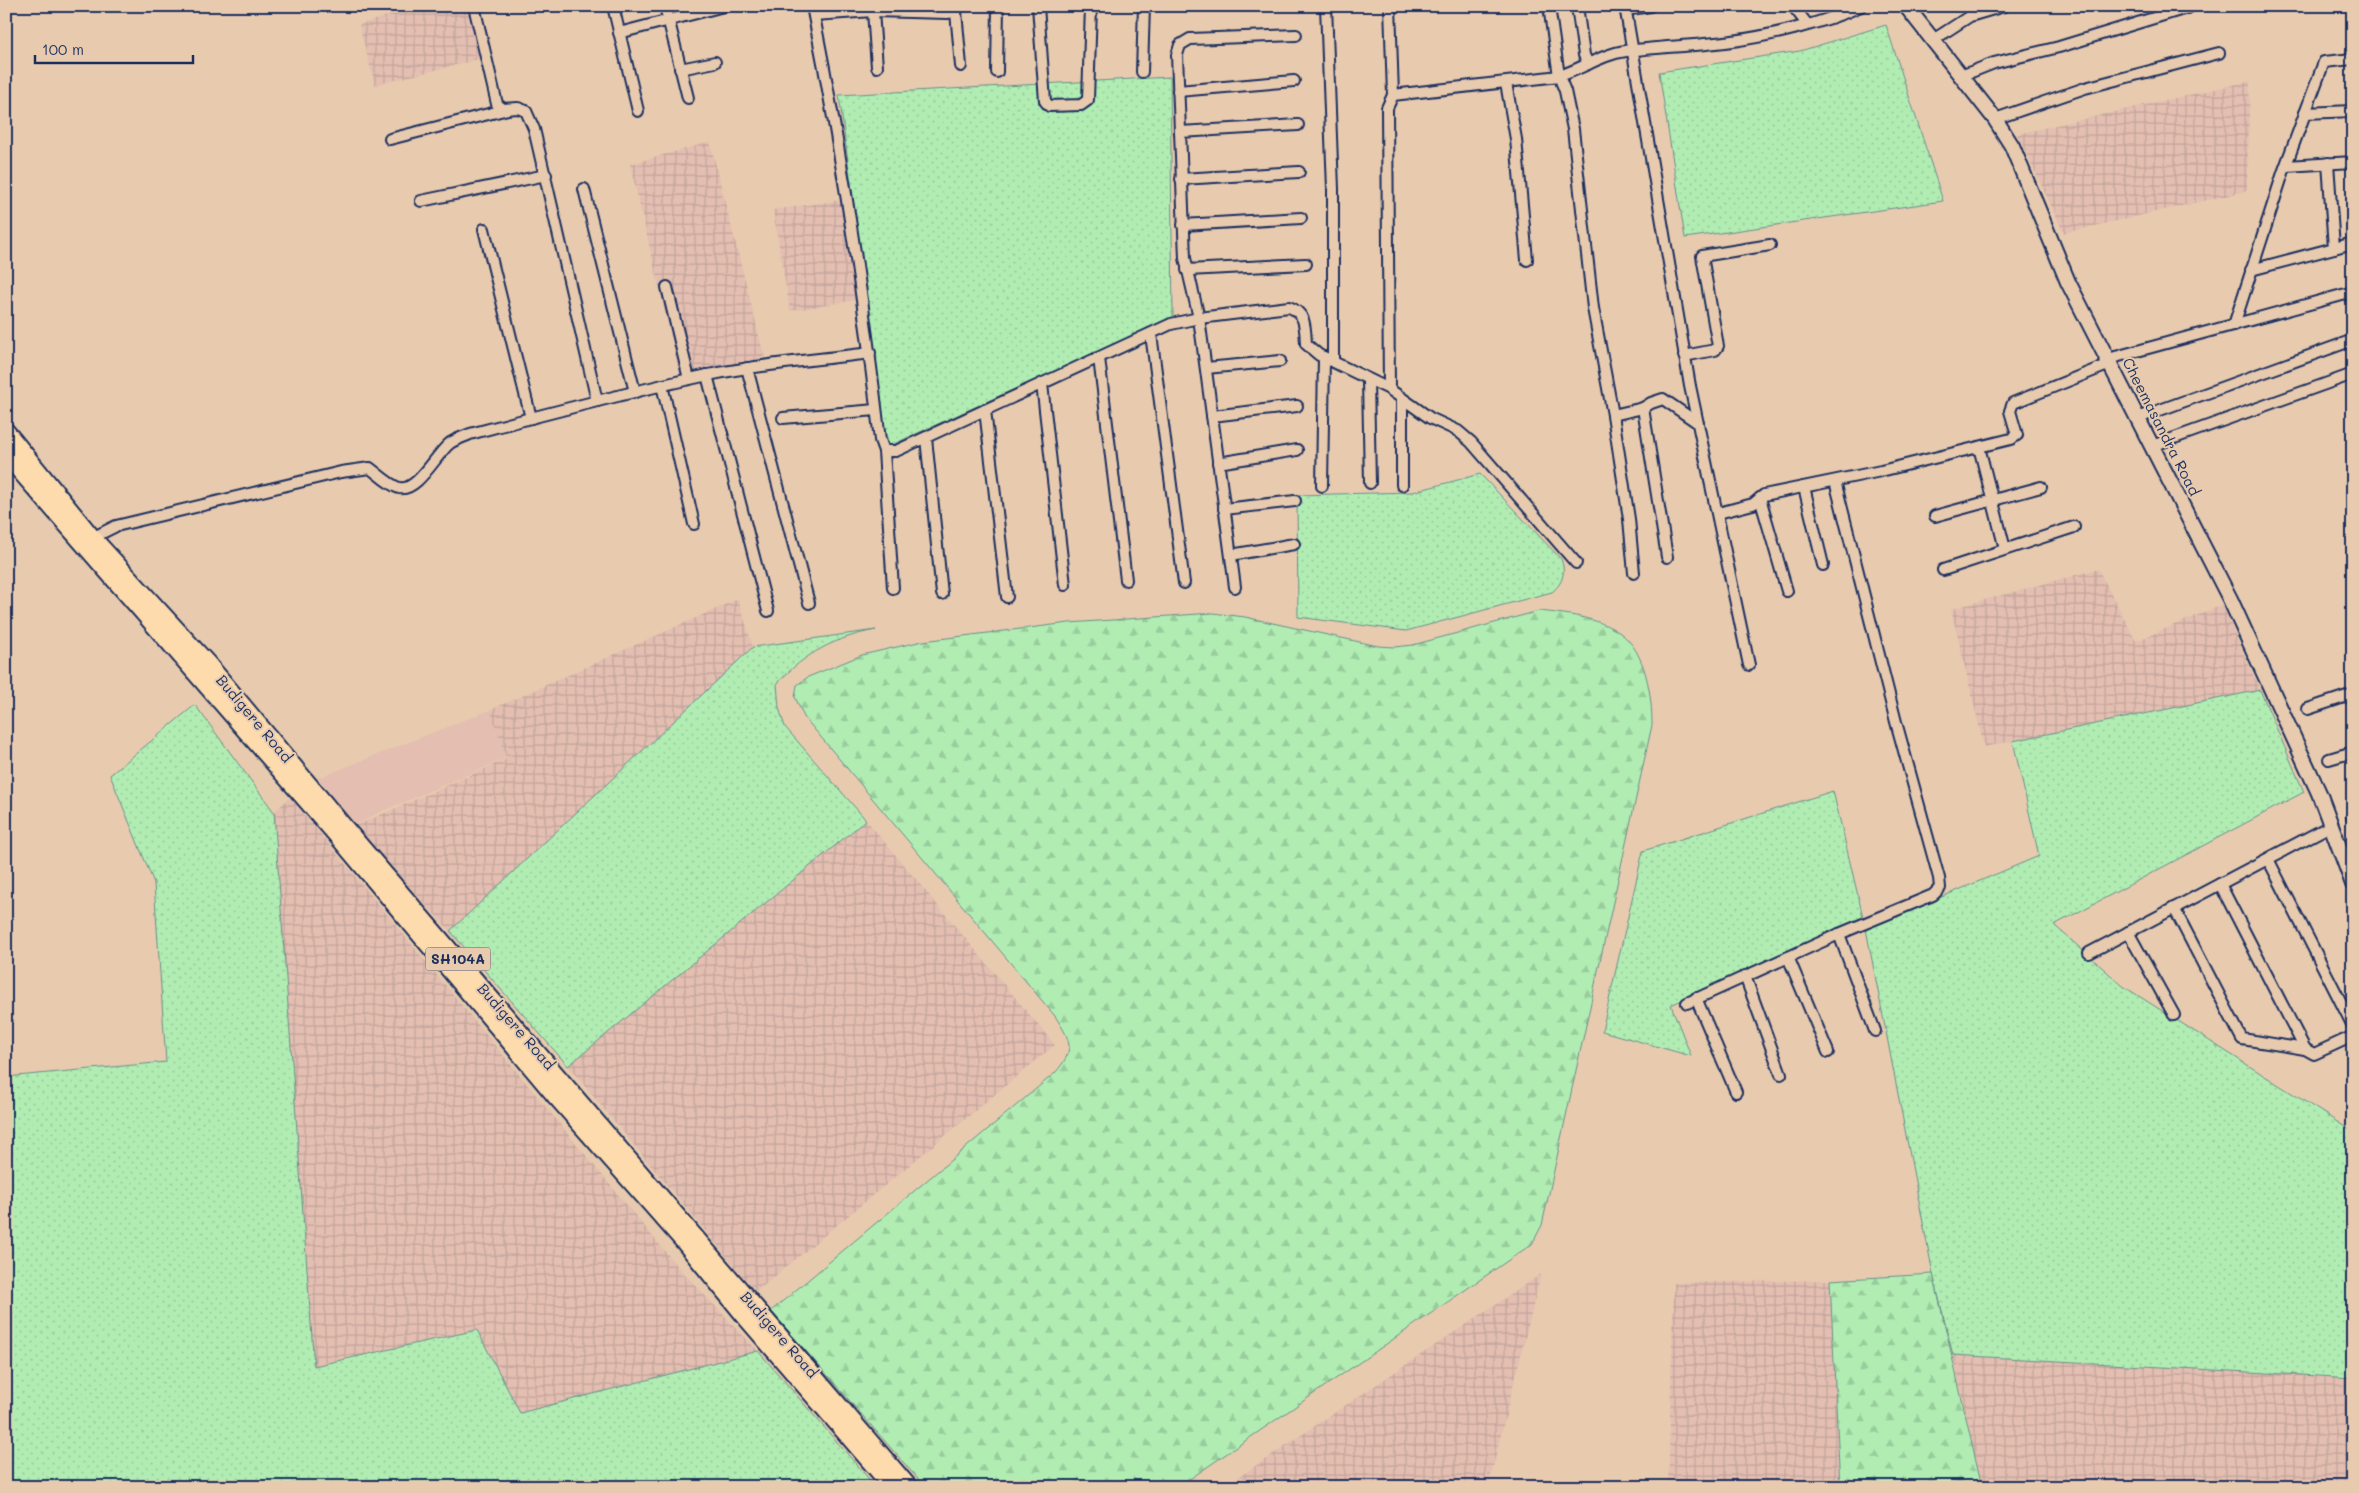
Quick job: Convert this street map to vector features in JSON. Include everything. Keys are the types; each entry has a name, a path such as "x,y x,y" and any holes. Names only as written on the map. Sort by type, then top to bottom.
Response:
{"main road":[{"name":"Budigere Road","path":"6,431 88,540 331,830 552,1092 678,1235 747,1319 892,1487"},
{"name":"Budigere Road","path":"6,455 208,664 346,829 910,1487"}],"street":[{"path":"474,6 497,104 502,109 523,110 529,114 546,175 597,400"},
{"path":"613,6 638,111"},
{"path":"665,6 688,98"},
{"path":"997,72 998,6"},
{"path":"1038,6 1045,101 1049,106 1081,105 1088,100 1092,6"},
{"path":"1142,72 1144,6"},
{"path":"1322,486 1333,189 1326,6"},
{"path":"1389,389 1387,108 1392,95 1390,6"},
{"path":"1550,6 1558,76 1565,91 1573,129 1593,308 1613,415 1629,519 1634,573"},
{"path":"1578,6 1584,56 1588,64"},
{"path":"1650,6 1625,8 1631,51 1684,356 1749,665"},
{"path":"1793,6 1807,24"},
{"path":"1392,95 1558,76 1614,54 1726,42 1807,24 1861,6"},
{"name":"Cheemasandra Road","path":"1906,6 1995,119 2017,157 2068,282 2230,599 2332,825 2353,884"},
{"path":"1932,40 1970,16 2004,6"},
{"path":"619,33 720,7"},
{"path":"1961,76 1994,64 2059,47 2190,7"},
{"path":"893,588 884,451 880,440 870,353 846,185 813,11 958,9 961,66"},
{"path":"873,11 877,67"},
{"path":"1235,588 1199,318 1185,258 1176,55 1180,44 1190,40 1296,35"},
{"path":"1995,119 2085,88 2220,53"},
{"path":"2234,325 2286,166 2324,62 2353,59"},
{"path":"680,69 715,62"},
{"path":"1178,91 1294,81"},
{"path":"1506,83 1516,139 1527,260"},
{"path":"390,139 511,109"},
{"path":"2305,113 2353,111"},
{"path":"1180,132 1298,125"},
{"path":"2286,166 2353,162"},
{"path":"2328,163 2334,248"},
{"path":"1181,179 1299,172"},
{"path":"421,201 546,175"},
{"path":"584,190 635,392"},
{"path":"1183,225 1301,218"},
{"path":"484,230 531,418"},
{"path":"2251,270 2353,243"},
{"path":"1684,356 1715,350 1718,346 1702,256 1770,245"},
{"path":"1187,270 1306,264"},
{"path":"667,287 689,379"},
{"path":"1718,513 1753,504 1764,495 1836,481 2011,439 2017,435 2010,411 2013,403 2109,362 2353,292"},
{"path":"884,451 896,451 926,438 1171,324 1199,318 1289,307 1300,312 1303,317 1306,344 1328,359 1389,389 1402,400 1430,418 1458,431 1471,442 1576,563"},
{"path":"1151,334 1184,583"},
{"path":"2138,418 2353,340"},
{"path":"88,540 116,526 341,472 370,468 397,488 408,488 418,482 431,462 451,443 470,434 597,400 707,375 747,368 870,353"},
{"path":"1099,358 1126,580"},
{"path":"1206,368 1280,361"},
{"path":"747,368 810,603"},
{"path":"2152,446 2353,374"},
{"path":"707,375 768,612"},
{"path":"1368,380 1370,483"},
{"path":"1042,384 1065,585"},
{"path":"662,385 694,524"},
{"path":"1402,400 1402,485"},
{"path":"1613,415 1643,408 1651,403 1663,400 1698,423"},
{"path":"1212,416 1297,406"},
{"path":"1643,408 1667,557"},
{"path":"783,418 876,410"},
{"path":"985,410 1007,597"},
{"path":"926,438 942,594"},
{"path":"1979,447 2005,549"},
{"path":"1218,463 1297,450"},
{"path":"1736,1092 1692,1001 1788,956 1933,895 1940,888 1939,878 1896,722 1836,481"},
{"path":"1804,487 1823,565"},
{"path":"1935,516 2041,487"},
{"path":"1760,498 1787,591"},
{"path":"1224,508 1295,501"},
{"path":"1943,570 2074,527"},
{"path":"1231,555 1294,544"},
{"path":"2308,709 2353,694"},
{"path":"2329,759 2353,752"},
{"path":"2089,953 2332,825"},
{"path":"2268,859 2353,1026"},
{"path":"2220,884 2304,1049"},
{"path":"2174,908 2242,1039 2304,1049 2314,1054 2353,1036"},
{"path":"2128,932 2174,1015"},
{"path":"1839,934 1875,1031"},
{"path":"1788,956 1828,1052"},
{"path":"1745,976 1782,1074"}],"shaded area":[{"path":"417,6 468,6 480,59 375,85 359,25"},
{"path":"2250,81 2247,191 2064,233 2017,134"},
{"path":"710,142 765,359 680,376 630,164"},
{"path":"841,200 857,300 790,311 773,210"},
{"path":"2098,569 2136,641 2222,605 2260,690 1984,747 1951,609"},
{"path":"738,599 753,647 450,931 353,827 507,759 490,710"},
{"path":"490,710 507,758 378,813 350,828 318,778"},
{"path":"290,797 678,1267 758,1351 520,1413 477,1330 314,1366 274,812"},
{"path":"866,820 1055,1045 756,1292 568,1066"},
{"path":"1541,1274 1488,1487 1224,1487"},
{"path":"1830,1280 1840,1487 1668,1487 1674,1283"},
{"path":"1953,1355 2353,1378 2352,1487 1982,1487"}],"green space":[{"path":"1886,25 1943,201 1685,238 1659,72 1800,51"},
{"path":"1170,77 1173,317 887,447 839,95"},
{"path":"1480,474 1561,559 1563,573 1561,581 1552,592 1406,631 1298,617 1297,495 1413,492"},
{"path":"1539,611 1570,615 1601,623 1620,633 1629,641 1642,662 1646,675 1651,701 1652,725 1542,1225 1532,1244 1178,1487 925,1487 771,1311 1055,1073 1066,1057 1069,1045 1065,1032 1055,1016 804,717 795,697 797,685 808,677 862,655 923,641 1069,623 1213,613 1245,617 1378,646 1395,647 1413,645"},
{"path":"876,630 848,637 822,648 798,663 777,684 779,708 785,727 866,820 568,1066 450,931 753,647"},
{"path":"2260,690 2304,792 2054,925 2123,986 2353,1132 2353,1378 1953,1355 1933,1274 1866,929 2039,856 2013,741"},
{"path":"195,705 274,812 314,1366 477,1330 520,1413 758,1351 876,1487 6,1487 6,1077 166,1062 154,883 110,775"},
{"path":"1833,791 1863,917 1671,1005 1691,1056 1602,1031 1643,851"},
{"path":"1933,1274 1982,1487 1840,1487 1830,1280"}]}
